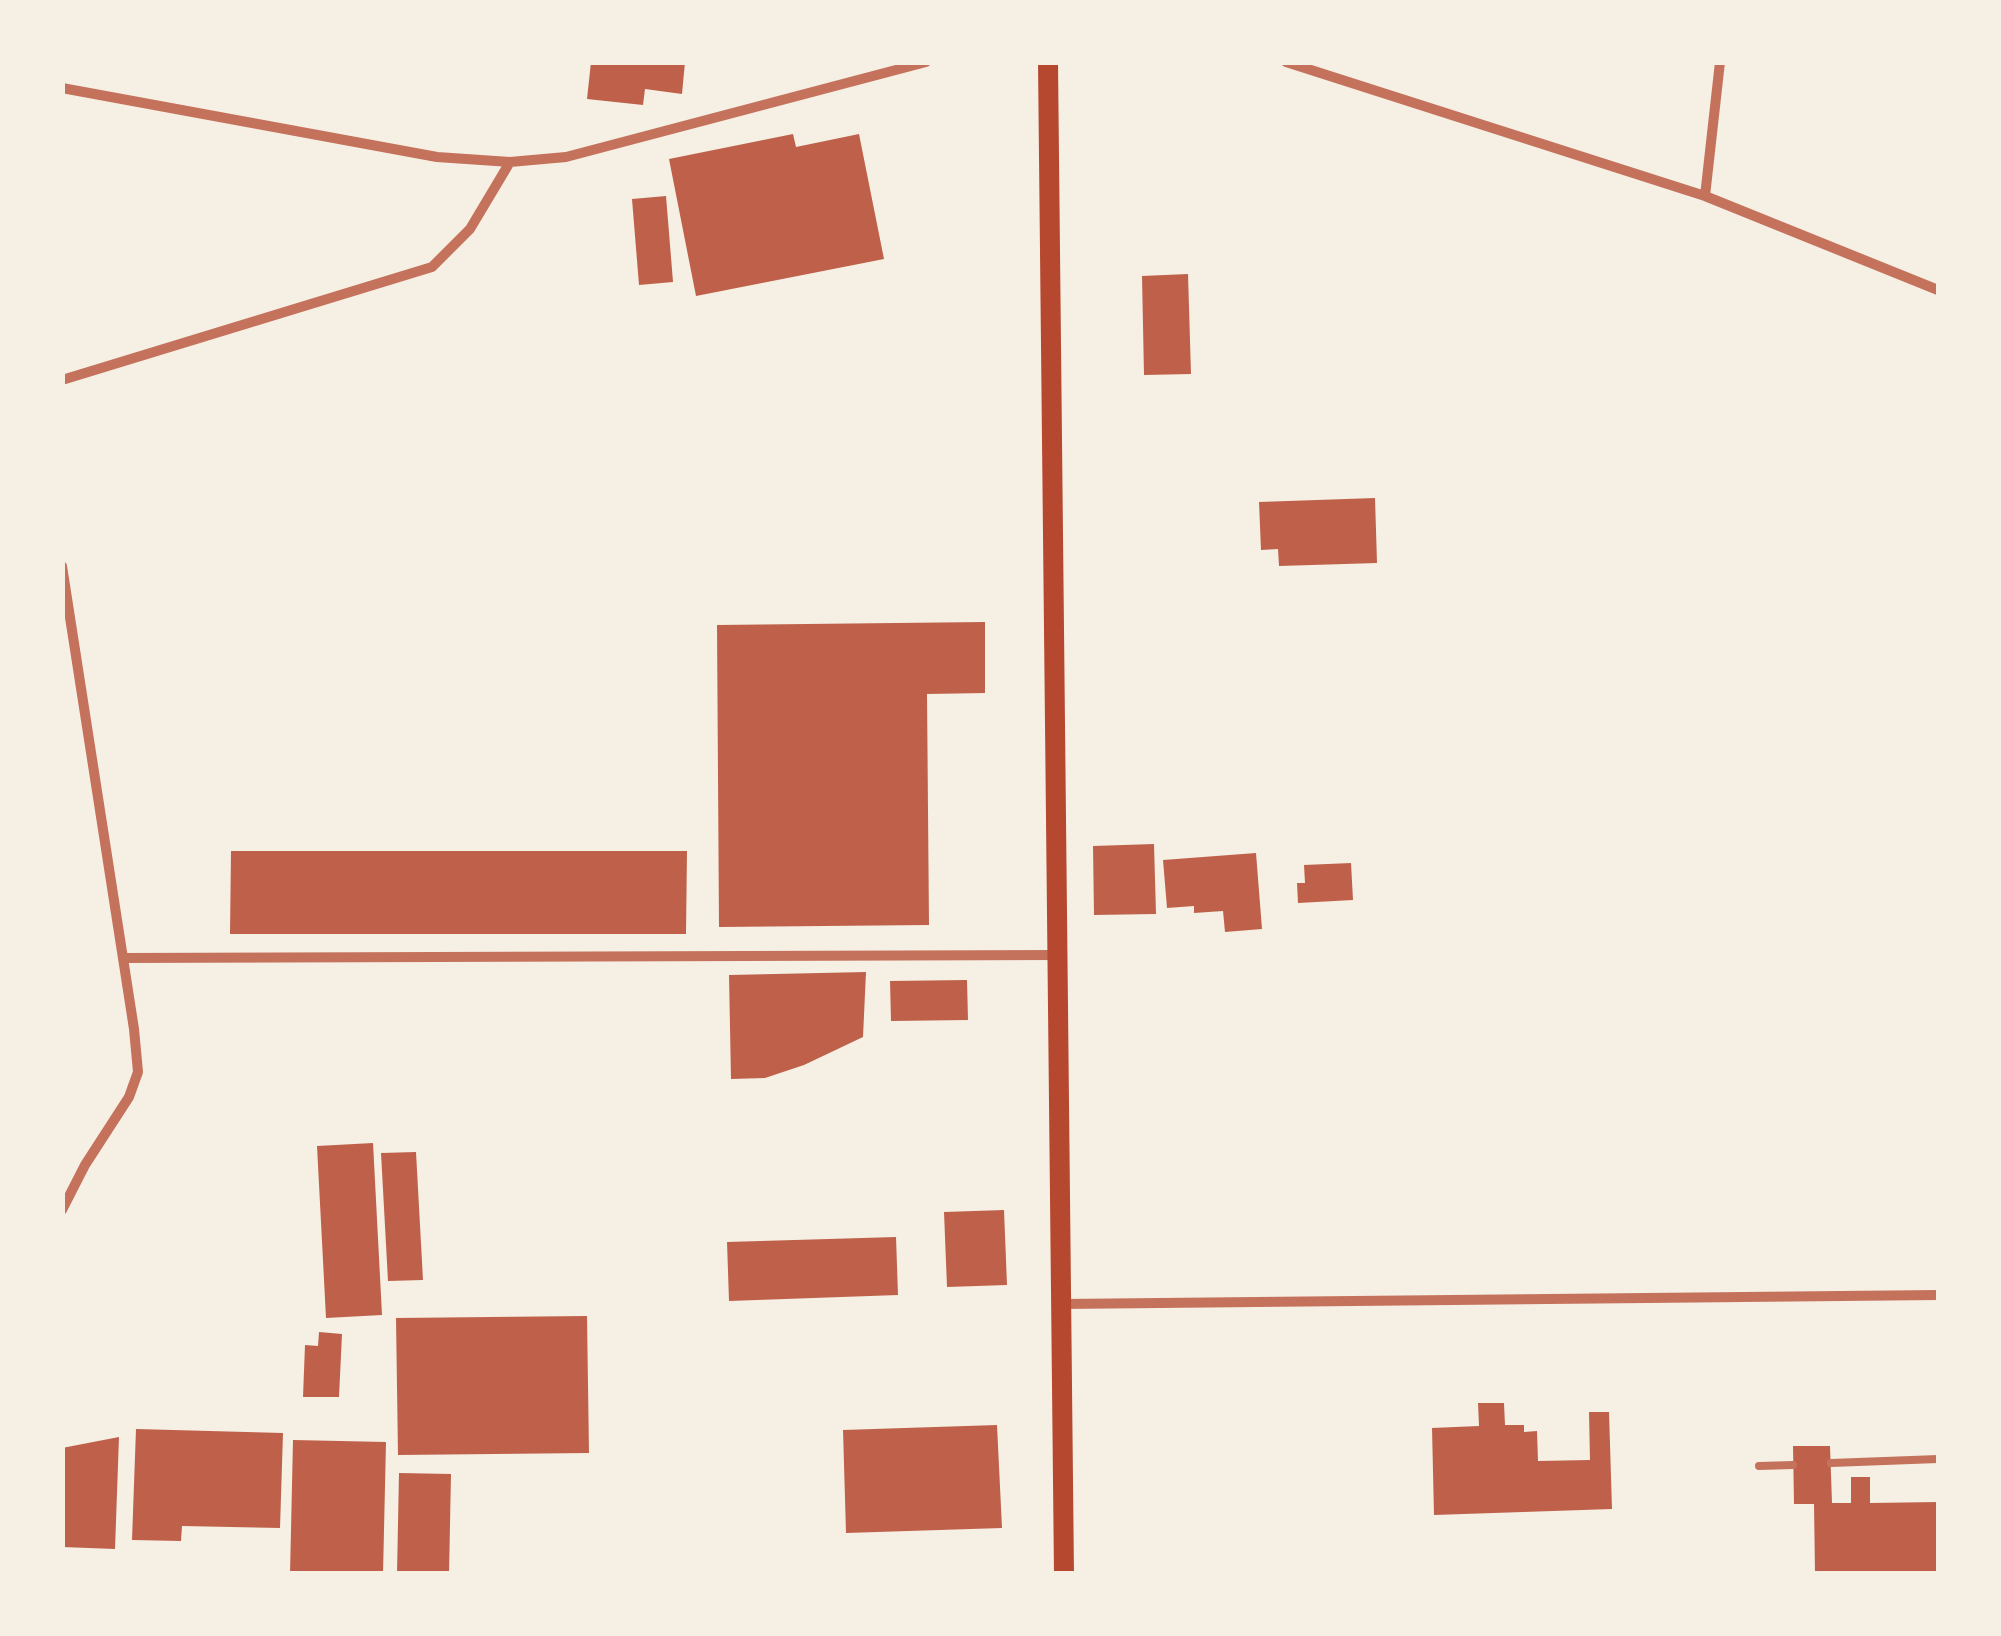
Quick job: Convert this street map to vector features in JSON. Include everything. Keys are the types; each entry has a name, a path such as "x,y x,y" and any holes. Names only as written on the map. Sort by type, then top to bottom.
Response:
{"main road":[{"path":"1048,62 1064,1574"}],"street":[{"path":"62,88 437,157 510,162 566,157 926,62"},
{"path":"1286,62 1705,196 1938,290"},
{"path":"1705,196 1720,62"},
{"path":"62,380 432,267 470,229 510,162"},
{"path":"62,566 138,1072 129,1097 84,1165 62,1210"},
{"path":"123,958 1058,955"},
{"path":"1061,1304 1938,1294"}],"lane":[{"path":"1831,1463 1938,1460"},
{"path":"1759,1466 1793,1464"}],"building":[{"path":"591,62 685,62 682,94 645,89 643,105 587,99"},
{"path":"793,134 796,147 859,134 884,259 696,296 669,159"},
{"path":"666,196 673,282 639,285 632,199"},
{"path":"1188,274 1191,374 1144,375 1142,276"},
{"path":"1375,498 1377,563 1279,566 1278,549 1261,550 1259,502"},
{"path":"985,622 985,693 927,694 929,925 719,927 717,625"},
{"path":"1154,844 1156,914 1094,915 1093,846"},
{"path":"231,851 687,851 686,934 230,934"},
{"path":"1256,853 1262,929 1225,932 1223,911 1194,913 1194,906 1167,908 1163,860"},
{"path":"1351,863 1353,900 1298,903 1297,883 1305,883 1304,865"},
{"path":"866,972 863,1037 804,1065 765,1078 731,1079 729,975"},
{"path":"967,980 968,1020 891,1021 890,981"},
{"path":"373,1143 382,1315 326,1318 317,1146"},
{"path":"416,1152 423,1280 388,1281 381,1153"},
{"path":"1004,1210 1007,1285 947,1287 944,1212"},
{"path":"896,1237 898,1295 729,1301 727,1242"},
{"path":"587,1316 589,1453 398,1455 396,1318"},
{"path":"319,1332 342,1334 339,1397 303,1397 305,1345 318,1346"},
{"path":"1478,1403 1504,1403 1505,1425 1524,1425 1524,1432 1537,1431 1538,1461 1590,1460 1589,1412 1609,1412 1612,1509 1434,1515 1432,1428 1479,1426"},
{"path":"997,1425 1002,1528 846,1533 843,1430"},
{"path":"136,1429 283,1433 280,1528 182,1526 181,1541 132,1540"},
{"path":"119,1437 115,1549 62,1547 62,1448"},
{"path":"293,1440 386,1442 383,1574 290,1574"},
{"path":"1793,1446 1830,1446 1832,1503 1851,1503 1851,1477 1870,1477 1870,1503 1938,1502 1938,1574 1815,1574 1814,1504 1794,1504"},
{"path":"399,1473 451,1474 449,1574 397,1574"}]}
